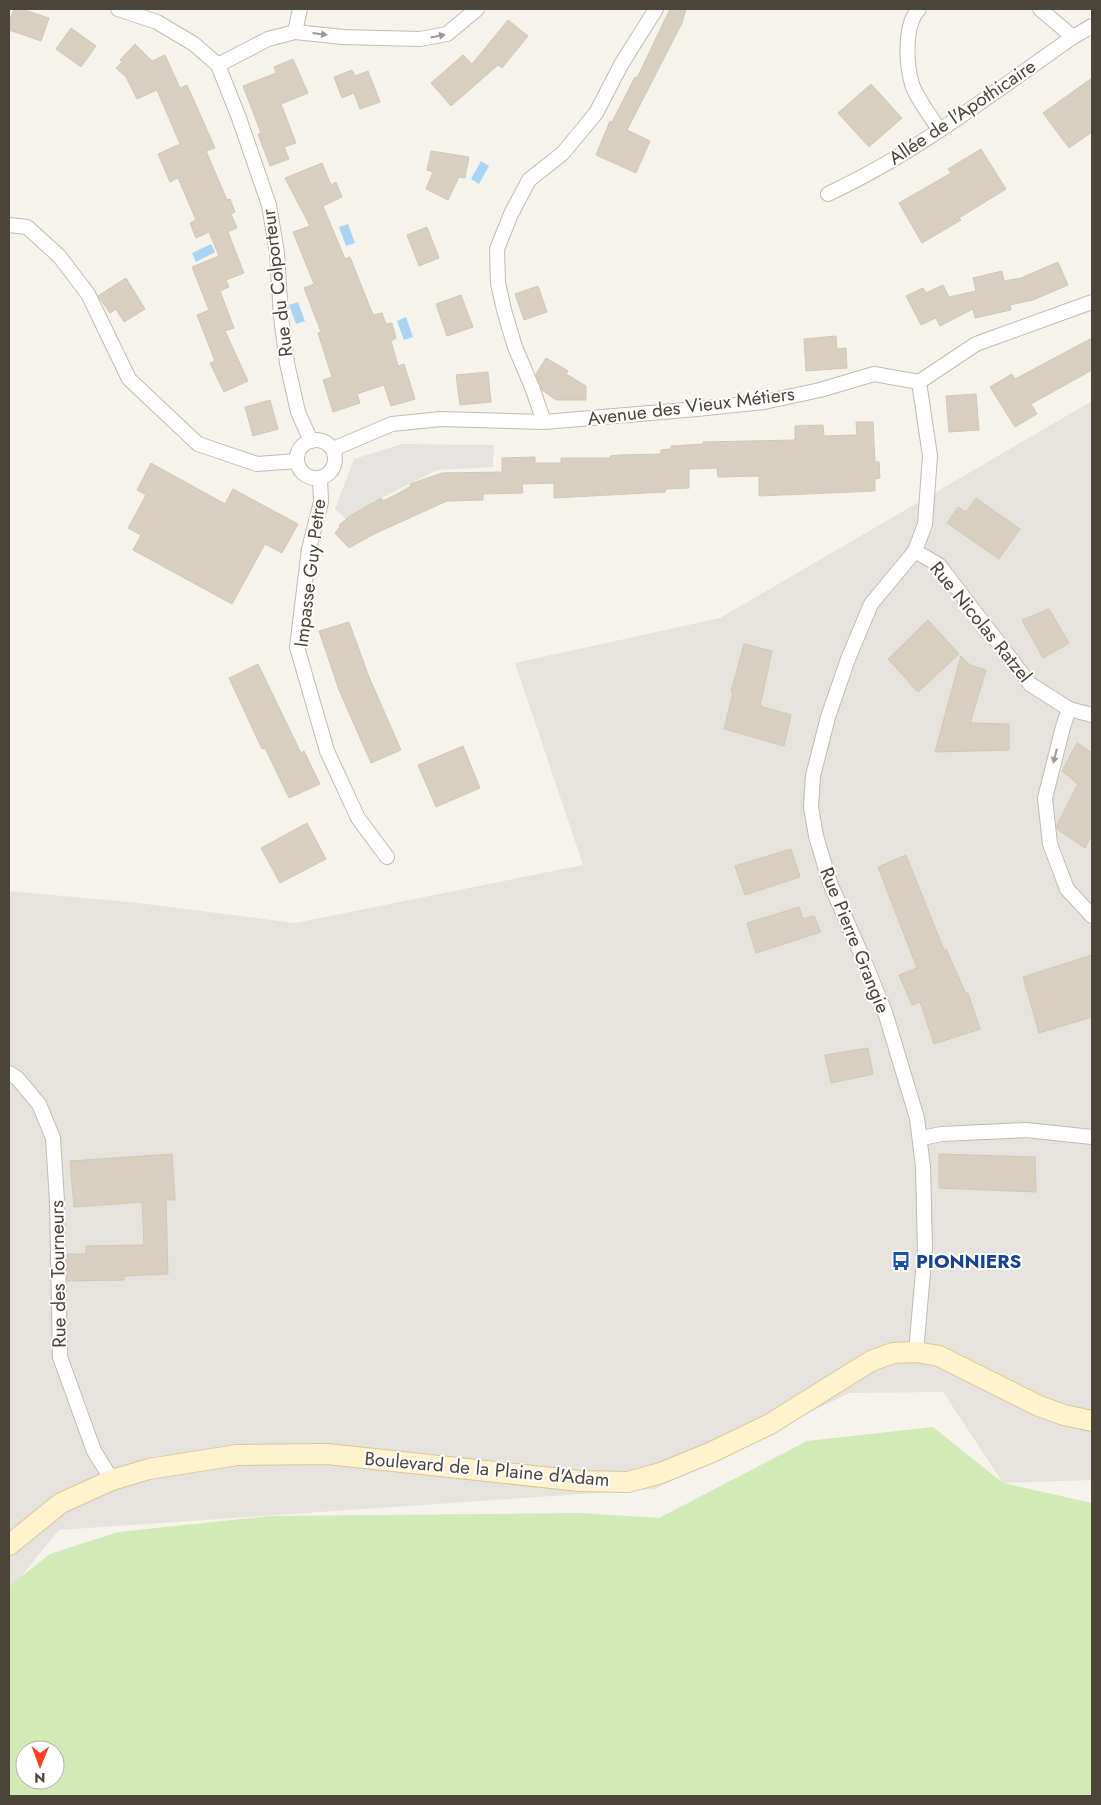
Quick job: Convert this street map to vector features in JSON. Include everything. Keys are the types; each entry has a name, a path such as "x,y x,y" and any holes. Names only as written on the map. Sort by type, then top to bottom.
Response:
{"street":[{"name":"Rue du Colporteur","path":"118,9 157,22 194,44 218,65 239,118 269,205 277,253 280,317 287,363 298,412 311,441"},
{"path":"295,32 300,9"},
{"path":"218,65 268,39 295,32 343,37 420,40 447,34 477,9"},
{"path":"544,422 515,347 504,310 498,283 497,249 511,214 529,180 563,153 596,113 622,63 656,9"},
{"path":"919,9 916,12 909,32 907,54 912,85 939,130"},
{"path":"1040,9 1073,37"},
{"name":"Allée de l'Apothicaire","path":"828,194 860,179 939,130 1073,37 1092,26"},
{"path":"9,225 27,227 60,256 88,294 129,379 198,444 257,464 297,461"},
{"path":"919,382 976,344 1092,302"},
{"name":"Avenue des Vieux Métiers","path":"333,449 392,424 441,419 544,422 697,409 764,402 820,390 874,374 919,382"},
{"name":"Rue Nicolas Ratzel","path":"919,382 930,456 925,524 915,551 939,565 1030,684 1069,710 1092,715"},
{"path":"311,441 324,441 333,449 336,461 331,472 320,478 308,476 302,472 297,461 301,448 311,441"},
{"name":"Impasse Guy Petre","path":"320,478 321,502 309,549 297,647 327,751 358,818 386,857"},
{"name":"Rue Pierre Grangie","path":"915,551 871,604 848,659 828,717 812,776 811,807 816,836 830,883 866,963 885,1012 917,1118 921,1138 924,1167 925,1249 916,1352"},
{"path":"1069,710 1062,726 1044,798 1050,844 1067,889 1092,916"},
{"name":"Rue des Tourneurs","path":"9,1073 17,1078 39,1104 53,1138 57,1201 60,1358 94,1451 112,1480"},
{"path":"921,1138 942,1134 1026,1130 1092,1137"},
{"name":"Boulevard de la Plaine d'Adam","path":"9,1545 61,1503 112,1480 149,1469 237,1456 327,1454 580,1481 628,1482 662,1473 762,1428 871,1361 893,1353 916,1352 939,1356 1039,1406 1064,1415 1092,1421"}],"shaded area":[{"path":"1092,401 1092,1480 1003,1483 943,1392 849,1393 655,1489 59,1530 9,1591 9,891 138,903 295,923 583,865 515,663 720,618"},
{"path":"402,444 494,445 493,467 437,470 373,502 348,521 335,509 354,459"}],"green space":[{"path":"933,1427 1003,1483 1092,1503 1092,1796 9,1796 9,1586 50,1554 118,1532 271,1516 581,1513 659,1518 807,1441"}],"water":[{"path":"481,161 489,166 479,184 471,179"},
{"path":"348,224 355,243 346,246 339,227"},
{"path":"211,244 215,252 196,262 192,253"},
{"path":"298,302 305,321 296,324 289,305"},
{"path":"406,317 413,337 404,340 397,321"}],"building":[{"path":"14,9 21,9 49,18 41,41 9,30 9,22"},
{"path":"670,9 686,9 682,23 627,130 650,141 636,173 596,155 610,121 612,122 635,77 637,78"},
{"path":"508,20 528,36 502,68 498,65 451,106 431,83 463,55 472,64"},
{"path":"71,28 96,46 81,67 56,49"},
{"path":"135,44 152,61 165,55 180,88 187,85 215,148 206,151 227,200 230,199 235,212 231,214 237,228 228,232 244,273 226,280 229,287 220,291 234,328 225,331 248,381 224,392 210,363 215,361 197,315 209,310 192,267 219,256 209,232 196,238 190,223 196,220 178,178 170,182 158,154 180,144 157,90 137,99 126,77 116,68 122,62 120,60"},
{"path":"293,59 308,93 281,104 296,143 284,147 289,159 270,166 258,134 261,133 243,86 276,73 274,67"},
{"path":"352,70 355,76 368,71 380,102 360,109 354,93 342,98 334,77"},
{"path":"1092,78 1092,132 1069,148 1043,113"},
{"path":"871,84 902,118 869,147 838,113"},
{"path":"981,149 1006,189 959,218 961,220 922,243 899,203 951,173 948,169"},
{"path":"431,151 469,157 465,178 459,177 448,200 426,189 433,172 427,170"},
{"path":"322,163 331,185 336,182 342,197 323,206 345,259 350,257 373,315 382,313 386,324 392,323 396,338 391,341 398,366 404,364 415,399 391,406 384,385 357,394 360,403 333,412 323,380 332,377 318,333 321,332 304,288 314,284 293,232 310,226 285,178"},
{"path":"427,227 439,258 419,266 407,235"},
{"path":"1058,262 1068,285 1033,300 1010,305 1011,310 975,318 973,309 940,326 936,318 921,325 906,296 923,288 926,293 943,285 949,297 976,291 973,278 1002,271 1004,281 1021,278"},
{"path":"126,278 145,309 124,322 116,309 110,313 98,296"},
{"path":"538,286 547,312 524,320 515,294"},
{"path":"461,295 473,327 447,336 436,304"},
{"path":"836,336 837,349 846,348 847,368 806,371 804,339"},
{"path":"1092,338 1092,370 1031,404 1037,414 1015,427 990,387 1012,374 1015,379"},
{"path":"546,358 568,371 566,374 586,386 586,400 556,400 542,390 536,374"},
{"path":"488,372 491,402 460,405 456,375"},
{"path":"976,394 979,430 949,432 946,396"},
{"path":"270,400 278,429 253,436 245,407"},
{"path":"856,422 873,422 875,462 879,462 880,478 875,479 875,491 759,496 759,476 718,477 717,468 689,469 689,488 666,489 665,492 554,498 554,483 522,484 523,493 483,494 483,500 447,501 374,534 349,548 335,533 340,527 339,525 350,516 381,498 383,501 399,493 411,486 410,484 442,473 502,472 502,458 535,457 535,463 561,463 561,458 611,458 610,456 620,455 661,454 661,450 671,449 671,446 703,444 703,442 795,440 795,426 823,425 824,436 857,435"},
{"path":"151,463 225,504 233,489 298,524 282,553 265,544 232,604 133,550 141,535 128,528 146,495 137,490"},
{"path":"976,498 1020,529 999,559 947,523 958,507 966,512"},
{"path":"1049,609 1069,643 1043,658 1022,620"},
{"path":"928,620 959,654 918,692 888,659"},
{"path":"349,622 369,677 401,750 371,763 339,690 319,631"},
{"path":"744,644 772,651 760,706 791,715 784,746 724,729 733,693 731,692"},
{"path":"961,656 970,665 986,670 970,723 1009,724 1009,750 935,752"},
{"path":"258,664 301,753 304,751 320,784 289,798 265,748 262,749 229,678"},
{"path":"1077,743 1092,753 1092,834 1085,848 1057,829 1057,825 1078,784 1062,771"},
{"path":"463,746 480,788 436,807 418,765"},
{"path":"307,823 326,859 280,883 261,848"},
{"path":"791,849 800,877 745,895 735,866"},
{"path":"906,855 944,950 946,949 966,994 968,993 980,1029 934,1044 920,1002 912,1005 899,975 917,968 878,867"},
{"path":"799,907 803,919 814,916 821,932 756,953 747,923"},
{"path":"1092,955 1092,1017 1039,1033 1023,977"},
{"path":"868,1048 873,1074 831,1083 825,1055"},
{"path":"172,1154 175,1200 166,1200 168,1274 124,1276 124,1280 67,1281 67,1254 86,1254 86,1246 144,1245 142,1202 74,1207 70,1161"},
{"path":"939,1154 1035,1157 1036,1192 939,1188"}],"place":[{"name":"PIONNIERS","path":"901,1261"}]}
